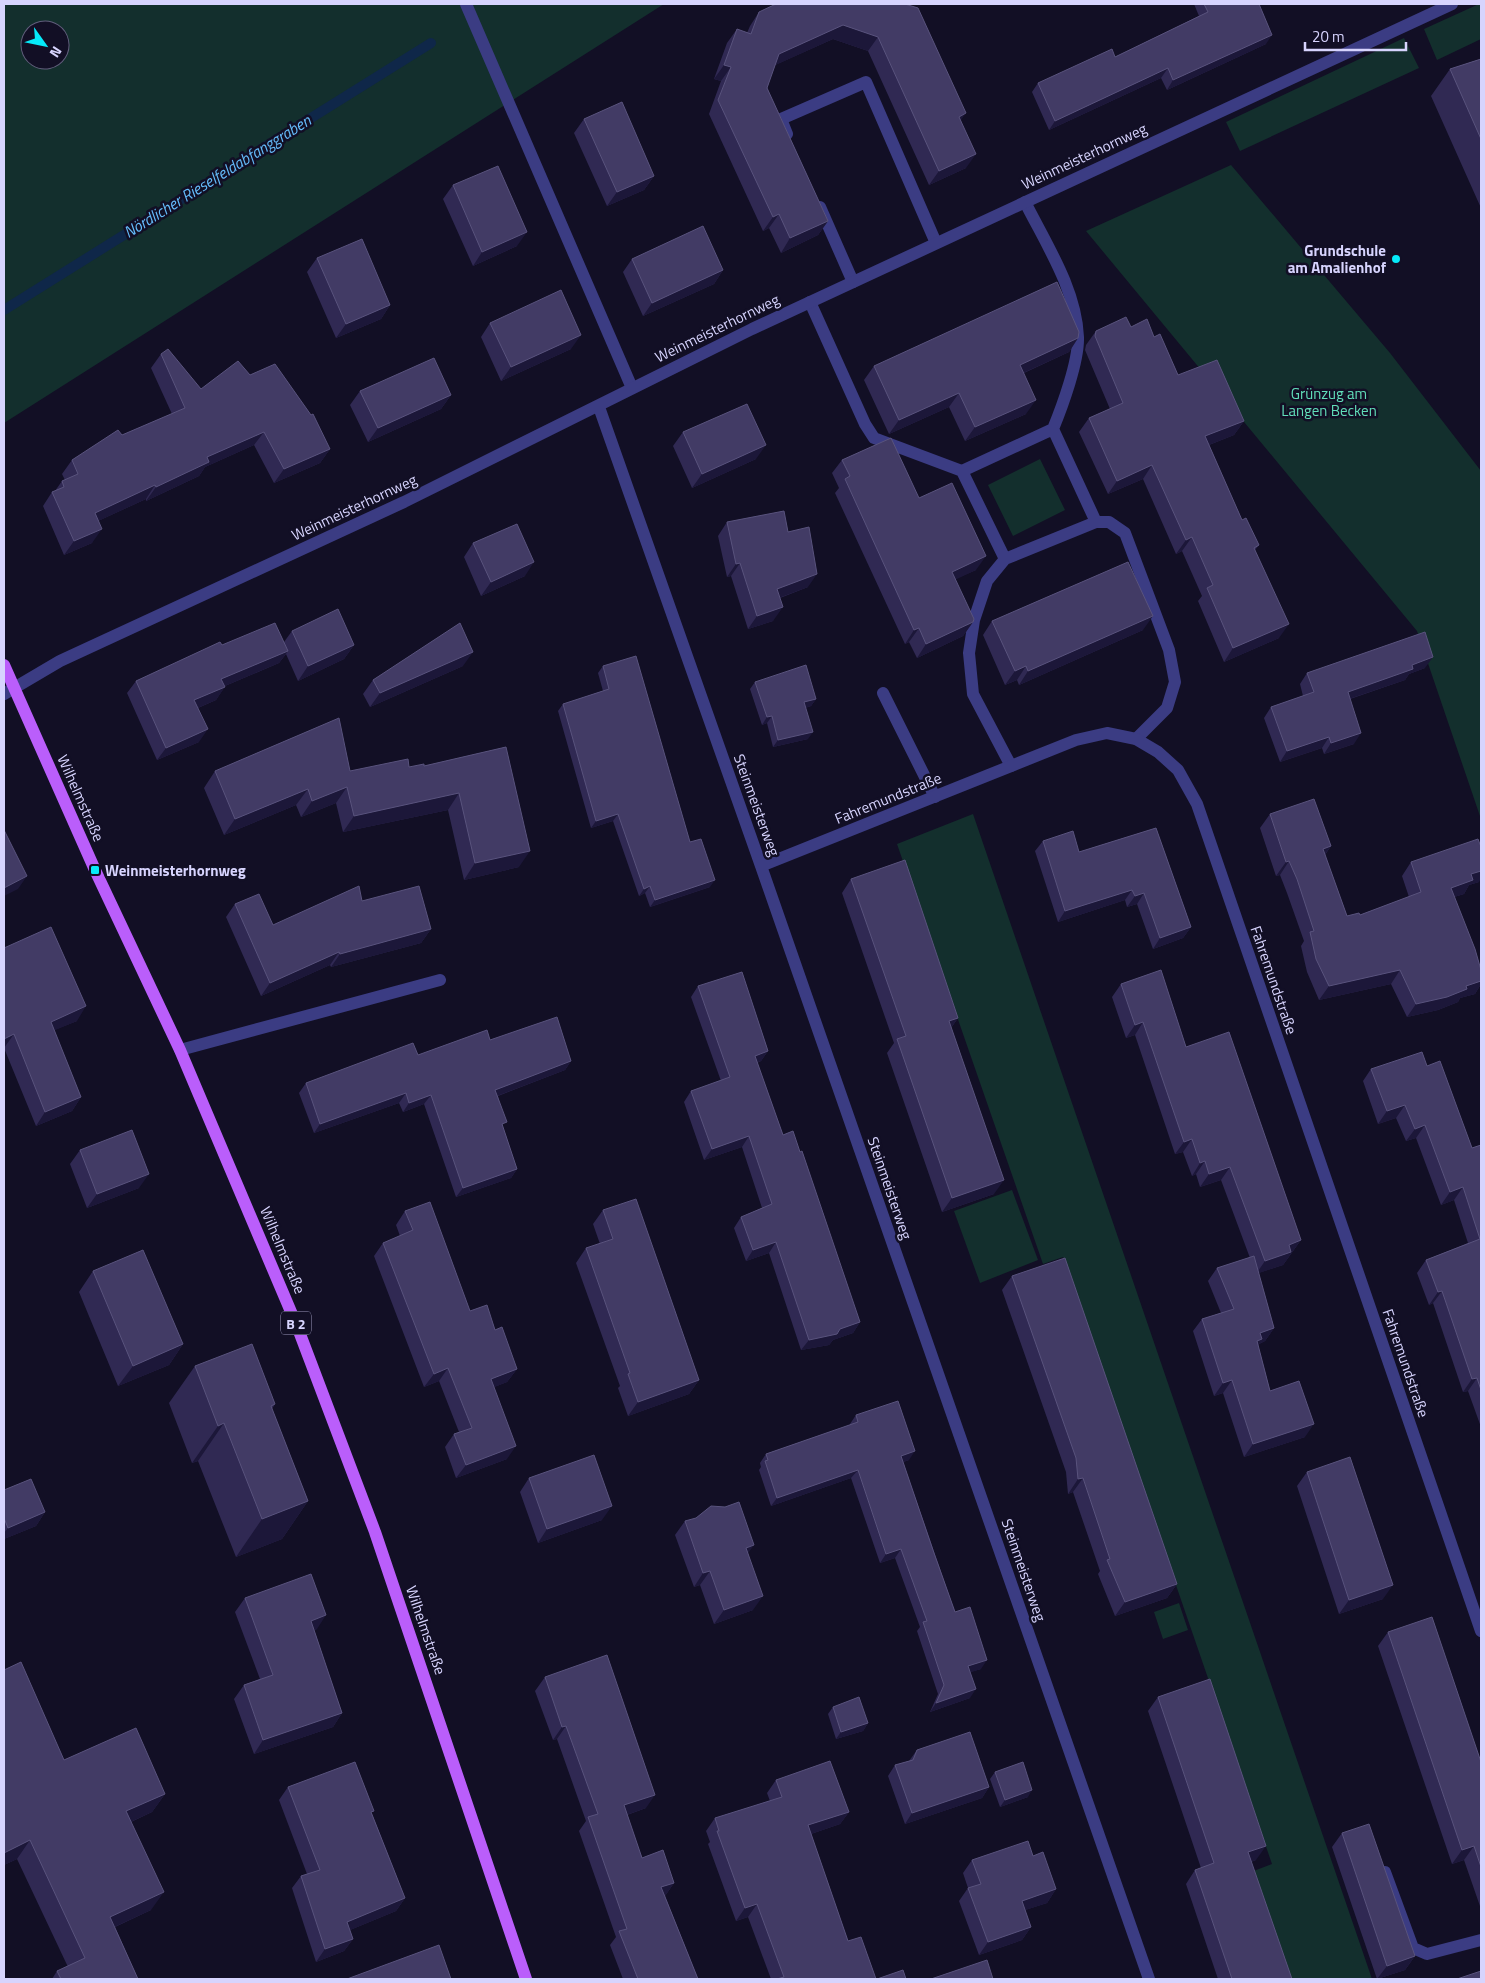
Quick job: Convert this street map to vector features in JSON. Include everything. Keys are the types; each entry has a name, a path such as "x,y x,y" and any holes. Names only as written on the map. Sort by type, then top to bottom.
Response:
{"main road":[{"name":"Wilhelmstraße","path":"4,665 9,691 180,1050 297,1326 375,1532 526,1979"}],"street":[{"path":"466,4 632,388"},
{"name":"Weinmeisterhornweg","path":"9,691 60,661 404,502 599,407 632,388 810,302 1452,4"},
{"path":"792,145 780,119 866,82 936,243"},
{"path":"815,197 853,282"},
{"path":"1025,202 1061,274 1076,319 1078,339 1074,362 1053,429 1096,522"},
{"path":"810,302 865,424 874,438 962,471 1005,559"},
{"name":"Steinmeisterweg","path":"599,407 1149,1979"},
{"path":"962,471 1053,429"},
{"path":"1011,766 973,694 969,653 974,620 987,581 1005,559 1096,522 1109,522 1124,533 1171,658 1175,682 1167,708 1136,739"},
{"path":"883,693 935,797"},
{"name":"Fahremundstraße","path":"761,866 1076,740 1107,733 1136,739 1158,752 1178,770 1197,804 1481,1630"},
{"path":"180,1050 440,980"},
{"path":"1379,1856 1413,1948 1427,1954 1481,1940"}],"green space":[{"path":"4,4 664,4 4,423"},
{"path":"1481,4 1481,39 1437,60 1424,29"},
{"path":"1404,38 1419,68 1240,151 1226,122"},
{"name":"Grünzug am Langen Becken","path":"1231,165 1390,353 1481,471 1481,819 1417,631 1086,231"},
{"path":"1040,459 1065,510 1013,536 988,485"},
{"path":"973,814 1372,1979 1289,1979 1251,1872 1272,1864 1063,1257 1043,1264 897,844"},
{"path":"1012,1190 1038,1260 980,1283 954,1211"},
{"path":"1179,1603 1188,1630 1163,1639 1154,1612"}],"building":[{"path":"776,4 905,4 918,8 966,113 959,117 976,154 939,171 878,37 843,25 779,54 767,88 828,221 790,238 779,214 773,217 718,100 731,67 724,65 737,29 751,34 759,12"},
{"path":"1204,4 1259,4 1272,35 1173,80 1168,68 1055,121 1038,83 1112,49 1115,57 1208,12"},
{"path":"1481,59 1481,139 1450,69"},
{"path":"622,102 654,176 617,192 584,119"},
{"path":"498,166 527,232 482,252 453,185"},
{"path":"703,226 723,270 652,303 632,259"},
{"path":"362,239 390,305 346,324 317,258"},
{"path":"1057,282 1079,332 1078,338 1020,365 1036,400 975,427 959,393 899,420 874,366"},
{"path":"561,290 581,335 511,367 490,323"},
{"path":"1126,317 1131,327 1147,319 1154,337 1160,334 1178,375 1217,360 1244,421 1205,436 1242,520 1246,518 1259,545 1254,548 1289,624 1233,648 1207,588 1213,585 1192,537 1186,540 1152,465 1117,481 1089,418 1123,403 1095,336 1096,331"},
{"path":"168,349 201,389 238,361 250,375 275,364 311,415 313,414 330,449 284,469 264,432 207,457 209,462 95,513 102,529 74,541 52,492 64,487 62,481 78,474 72,460 118,430 122,435 185,408 161,354"},
{"path":"434,358 451,395 378,428 360,391"},
{"path":"747,404 766,445 702,474 683,432"},
{"path":"891,438 919,498 952,483 986,556 952,572 974,619 973,622 926,644 919,628 914,630 845,479 850,476 842,460"},
{"path":"784,511 788,532 809,527 817,574 777,589 783,607 757,616 740,563 736,564 727,522"},
{"path":"517,524 534,562 491,582 473,543"},
{"path":"1128,562 1153,616 1028,671 1026,666 1015,671 992,621"},
{"path":"338,609 354,645 308,666 292,631"},
{"path":"275,623 288,651 221,679 225,687 194,700 208,729 166,748 136,681 220,642 222,645"},
{"path":"460,623 473,652 380,693 373,680"},
{"path":"1425,632 1433,657 1412,665 1413,669 1348,692 1361,733 1331,743 1329,737 1287,751 1271,707 1314,692 1307,673"},
{"path":"636,656 690,842 701,839 715,880 655,900 650,886 644,889 618,814 596,821 563,704 609,689 603,666"},
{"path":"806,665 816,699 804,702 813,732 778,740 772,716 767,717 755,682"},
{"path":"339,718 350,771 408,759 409,767 424,764 424,766 506,747 530,851 475,863 459,793 354,816 347,787 312,801 308,789 235,819 215,771"},
{"path":"1314,799 1331,846 1323,849 1347,916 1359,913 1360,915 1421,892 1411,862 1478,839 1481,847 1481,871 1471,874 1473,880 1451,888 1475,949 1481,970 1481,981 1466,986 1467,989 1447,997 1416,1004 1400,970 1329,986 1316,959 1310,932 1314,931 1297,879 1289,861 1286,862 1270,814"},
{"path":"1156,828 1191,927 1160,938 1144,893 1135,896 1132,890 1065,911 1043,841 1073,831 1079,852"},
{"path":"4,830 27,876 4,888"},
{"path":"905,860 958,1018 949,1021 1004,1180 952,1198 897,1039 906,1036 851,879"},
{"path":"359,886 362,901 419,886 431,929 340,954 339,952 270,983 235,904 259,894 273,925"},
{"path":"51,927 86,1006 51,1022 81,1097 45,1112 14,1034 4,1039 4,948"},
{"path":"1161,970 1186,1047 1229,1032 1301,1240 1289,1245 1291,1252 1265,1261 1230,1167 1209,1174 1205,1161 1200,1163 1192,1139 1184,1142 1143,1022 1135,1025 1121,984"},
{"path":"742,972 768,1051 755,1056 783,1135 793,1131 800,1152 802,1151 860,1322 840,1329 837,1334 809,1340 776,1242 753,1250 741,1217 772,1204 749,1136 712,1149 691,1091 730,1077 698,986"},
{"path":"557,1017 571,1061 495,1090 507,1122 502,1124 517,1169 463,1188 431,1095 409,1103 406,1093 320,1124 306,1083 413,1043 418,1055 487,1030 490,1040"},
{"path":"1422,1052 1427,1066 1440,1061 1472,1148 1481,1145 1481,1390 1477,1378 1472,1379 1442,1291 1438,1292 1426,1260 1480,1239 1463,1187 1450,1192 1425,1125 1415,1129 1405,1105 1387,1111 1371,1069"},
{"path":"132,1130 149,1174 97,1194 80,1150"},
{"path":"636,1199 699,1380 638,1402 628,1374 630,1373 586,1248 613,1239 603,1210"},
{"path":"430,1202 470,1311 487,1305 495,1330 502,1327 517,1369 491,1379 516,1446 466,1465 454,1434 472,1428 448,1368 434,1374 383,1243 413,1230 405,1211"},
{"path":"143,1250 183,1344 133,1366 93,1271"},
{"path":"1254,1256 1274,1328 1260,1333 1262,1339 1257,1341 1270,1391 1299,1381 1314,1424 1253,1444 1232,1380 1223,1383 1202,1319 1234,1309 1217,1268"},
{"path":"1065,1258 1177,1584 1125,1602 1107,1560 1110,1559 1083,1478 1078,1479 1076,1458 1012,1276"},
{"path":"252,1344 275,1404 271,1406 308,1501 262,1519 224,1423 218,1426 195,1366"},
{"path":"898,1401 915,1451 901,1456 934,1553 955,1612 970,1607 987,1660 968,1666 976,1689 936,1703 944,1685 923,1622 927,1621 901,1549 886,1554 858,1470 777,1498 765,1461 768,1460 766,1454 858,1422 856,1415"},
{"path":"594,1455 612,1506 547,1529 529,1478"},
{"path":"1350,1457 1393,1585 1349,1600 1307,1472"},
{"path":"31,1479 45,1512 8,1528 4,1518 4,1490"},
{"path":"739,1502 754,1545 746,1548 763,1596 724,1610 710,1571 703,1573 685,1521 696,1518 711,1506 725,1507"},
{"path":"311,1574 326,1615 311,1621 342,1713 263,1740 244,1685 273,1675 245,1598"},
{"path":"1432,1617 1481,1762 1481,1867 1474,1846 1462,1850 1388,1632"},
{"path":"607,1655 655,1795 624,1805 642,1858 663,1850 674,1883 661,1887 698,1979 638,1979 619,1931 627,1929 588,1817 598,1814 566,1726 562,1727 545,1677"},
{"path":"21,1662 64,1760 136,1728 165,1794 126,1811 164,1892 110,1917 138,1979 61,1979 57,1971 85,1958 30,1840 4,1853 4,1670"},
{"path":"1210,1679 1266,1846 1248,1852 1292,1979 1232,1979 1195,1870 1214,1863 1158,1697"},
{"path":"859,1697 868,1723 841,1732 833,1707"},
{"path":"970,1732 989,1787 912,1813 895,1765 913,1760 917,1750"},
{"path":"830,1761 849,1812 808,1825 848,1941 861,1937 876,1979 777,1979 784,1977 757,1904 745,1908 717,1831 719,1831 715,1818 782,1797 776,1780"},
{"path":"355,1762 374,1811 371,1812 405,1898 347,1922 353,1939 325,1949 301,1876 320,1870 288,1787"},
{"path":"1023,1762 1032,1790 1005,1800 995,1772"},
{"path":"1369,1824 1415,1956 1387,1966 1342,1833"},
{"path":"1028,1841 1033,1856 1043,1852 1056,1889 1022,1901 1031,1927 988,1942 968,1888 981,1884 972,1860"},
{"path":"439,1945 451,1979 347,1979"},
{"path":"987,1960 993,1979 931,1979"},
{"path":"903,1970 906,1979 877,1979"},
{"path":"1481,1971 1481,1979 1457,1979"}],"waterway":[{"name":"Nördlicher Rieselfeldabfanggraben","path":"4,310 431,43"}],"place":[{"name":"Grundschule am Amalienhof","path":"1396,259"},
{"name":"Weinmeisterhornweg","path":"95,870"}]}
